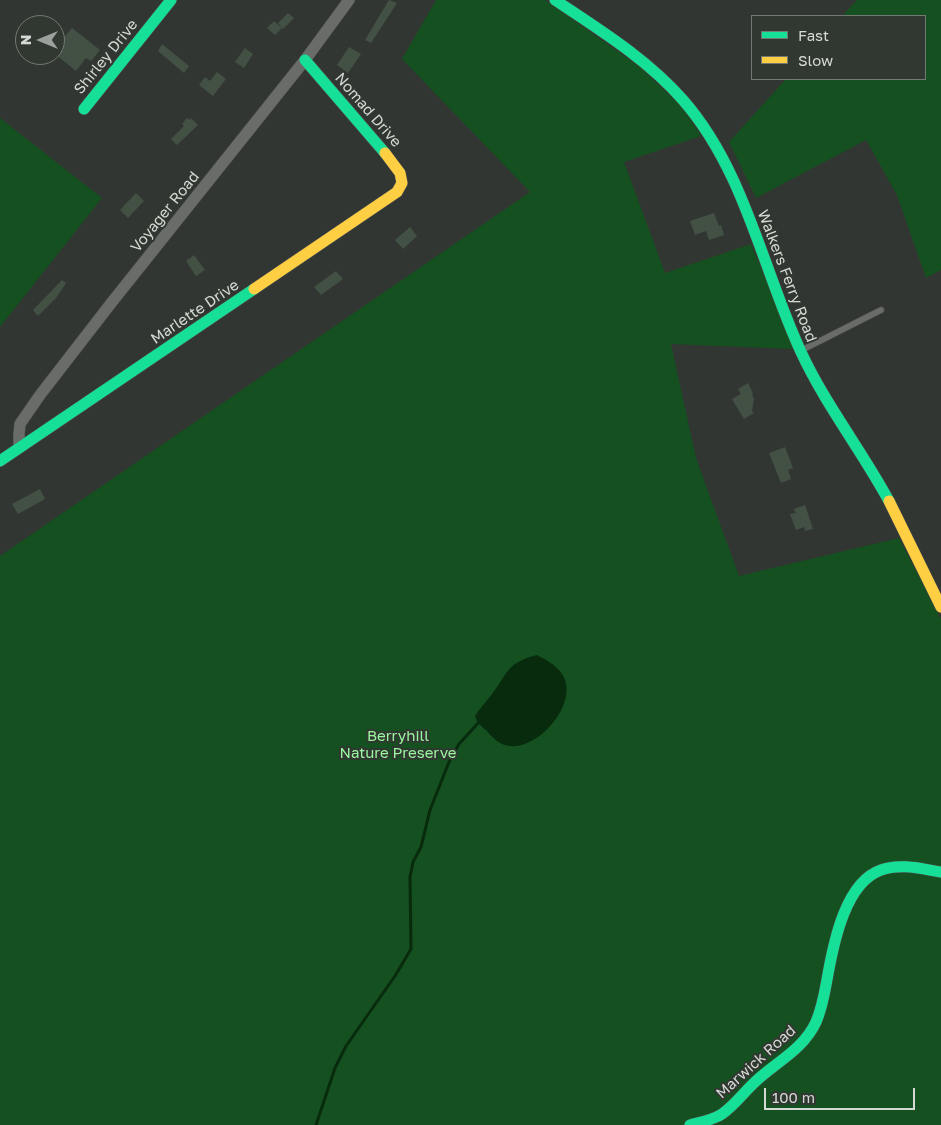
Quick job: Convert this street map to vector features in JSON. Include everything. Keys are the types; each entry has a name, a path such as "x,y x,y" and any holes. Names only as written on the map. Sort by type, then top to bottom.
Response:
{"street":[{"name":"Shirley Drive","path":"84,109 171,0"},
{"name":"Voyager Road","path":"19,448 20,424 40,394 305,60 349,0"},
{"name":"Walkers Ferry Road","path":"555,0 645,64 691,110 710,139 736,188 800,351 888,500 941,607"},
{"name":"Nomad Drive","path":"305,60 394,162 400,173 402,183"},
{"name":"Marlette Drive","path":"0,461 389,199 397,192 402,183"},
{"name":"Marwick Road","path":"690,1125 723,1113 758,1080 804,1043 822,1007 838,928 850,902 862,883 877,871 898,867 941,872"}],"lane":[{"path":"800,351 881,310"}],"green space":[{"name":"Berryhill Nature Preserve","path":"436,0 545,0 640,67 683,108 701,136 624,162 665,273 751,244 794,349 671,344 696,458 739,576 899,538 941,619 941,1125 0,1125 0,556 530,192 402,59"},
{"path":"857,0 941,0 941,270 926,278 897,195 866,140 756,198 729,142 785,80 926,80 926,15 843,15"},
{"path":"0,118 102,198 0,327"}],"shaded area":[{"path":"537,655 554,665 562,674 566,686 565,699 560,713 540,736 527,743 514,746 502,744 480,725 475,716 509,669 519,661"}],"building":[{"path":"389,0 397,3 371,43 365,40"},
{"path":"288,13 294,18 283,29 278,23"},
{"path":"274,21 282,28 275,35 267,28"},
{"path":"72,28 100,50 91,61 86,58 76,71 65,62 65,36"},
{"path":"162,44 189,66 184,73 158,51"},
{"path":"349,47 361,54 348,73 337,65"},
{"path":"245,48 253,54 244,68 235,62"},
{"path":"217,72 226,79 213,96 199,85 205,77 210,81"},
{"path":"187,118 190,120 191,118 198,125 177,145 171,139 184,126 182,124"},
{"path":"136,193 144,201 128,218 120,210"},
{"path":"714,213 724,235 709,240 706,231 695,235 690,221"},
{"path":"410,227 417,236 403,249 395,240"},
{"path":"194,255 205,270 196,276 186,261"},
{"path":"336,271 343,279 321,295 314,287"},
{"path":"62,280 66,283 56,298 38,316 33,310"},
{"path":"748,383 753,393 752,411 754,413 744,419 732,399 741,394 738,389"},
{"path":"785,447 793,468 788,470 791,479 781,483 769,453"},
{"path":"40,489 45,499 18,514 12,504"},
{"path":"805,505 813,529 805,531 804,527 796,530 790,514 796,513 794,509"}],"waterway":[{"path":"316,1125 335,1068 346,1046 395,976 411,949 410,877 413,862 421,847 430,810 449,762 459,744 480,721"}],"traffic: fast":[{"path":"84,109 171,0"},
{"path":"555,0 639,58 683,100 704,128 722,158 751,221 787,320 801,352 832,409 889,501"},
{"path":"305,60 385,153"},
{"path":"0,461 254,289"},
{"path":"690,1125 707,1121 722,1114 755,1082 797,1048 811,1032 822,1004 838,930 850,899 859,887 869,877 888,868 911,867 941,872"}],"traffic: slow":[{"path":"254,289 397,192 402,183 400,173 385,153"},
{"path":"889,501 941,607"}]}
